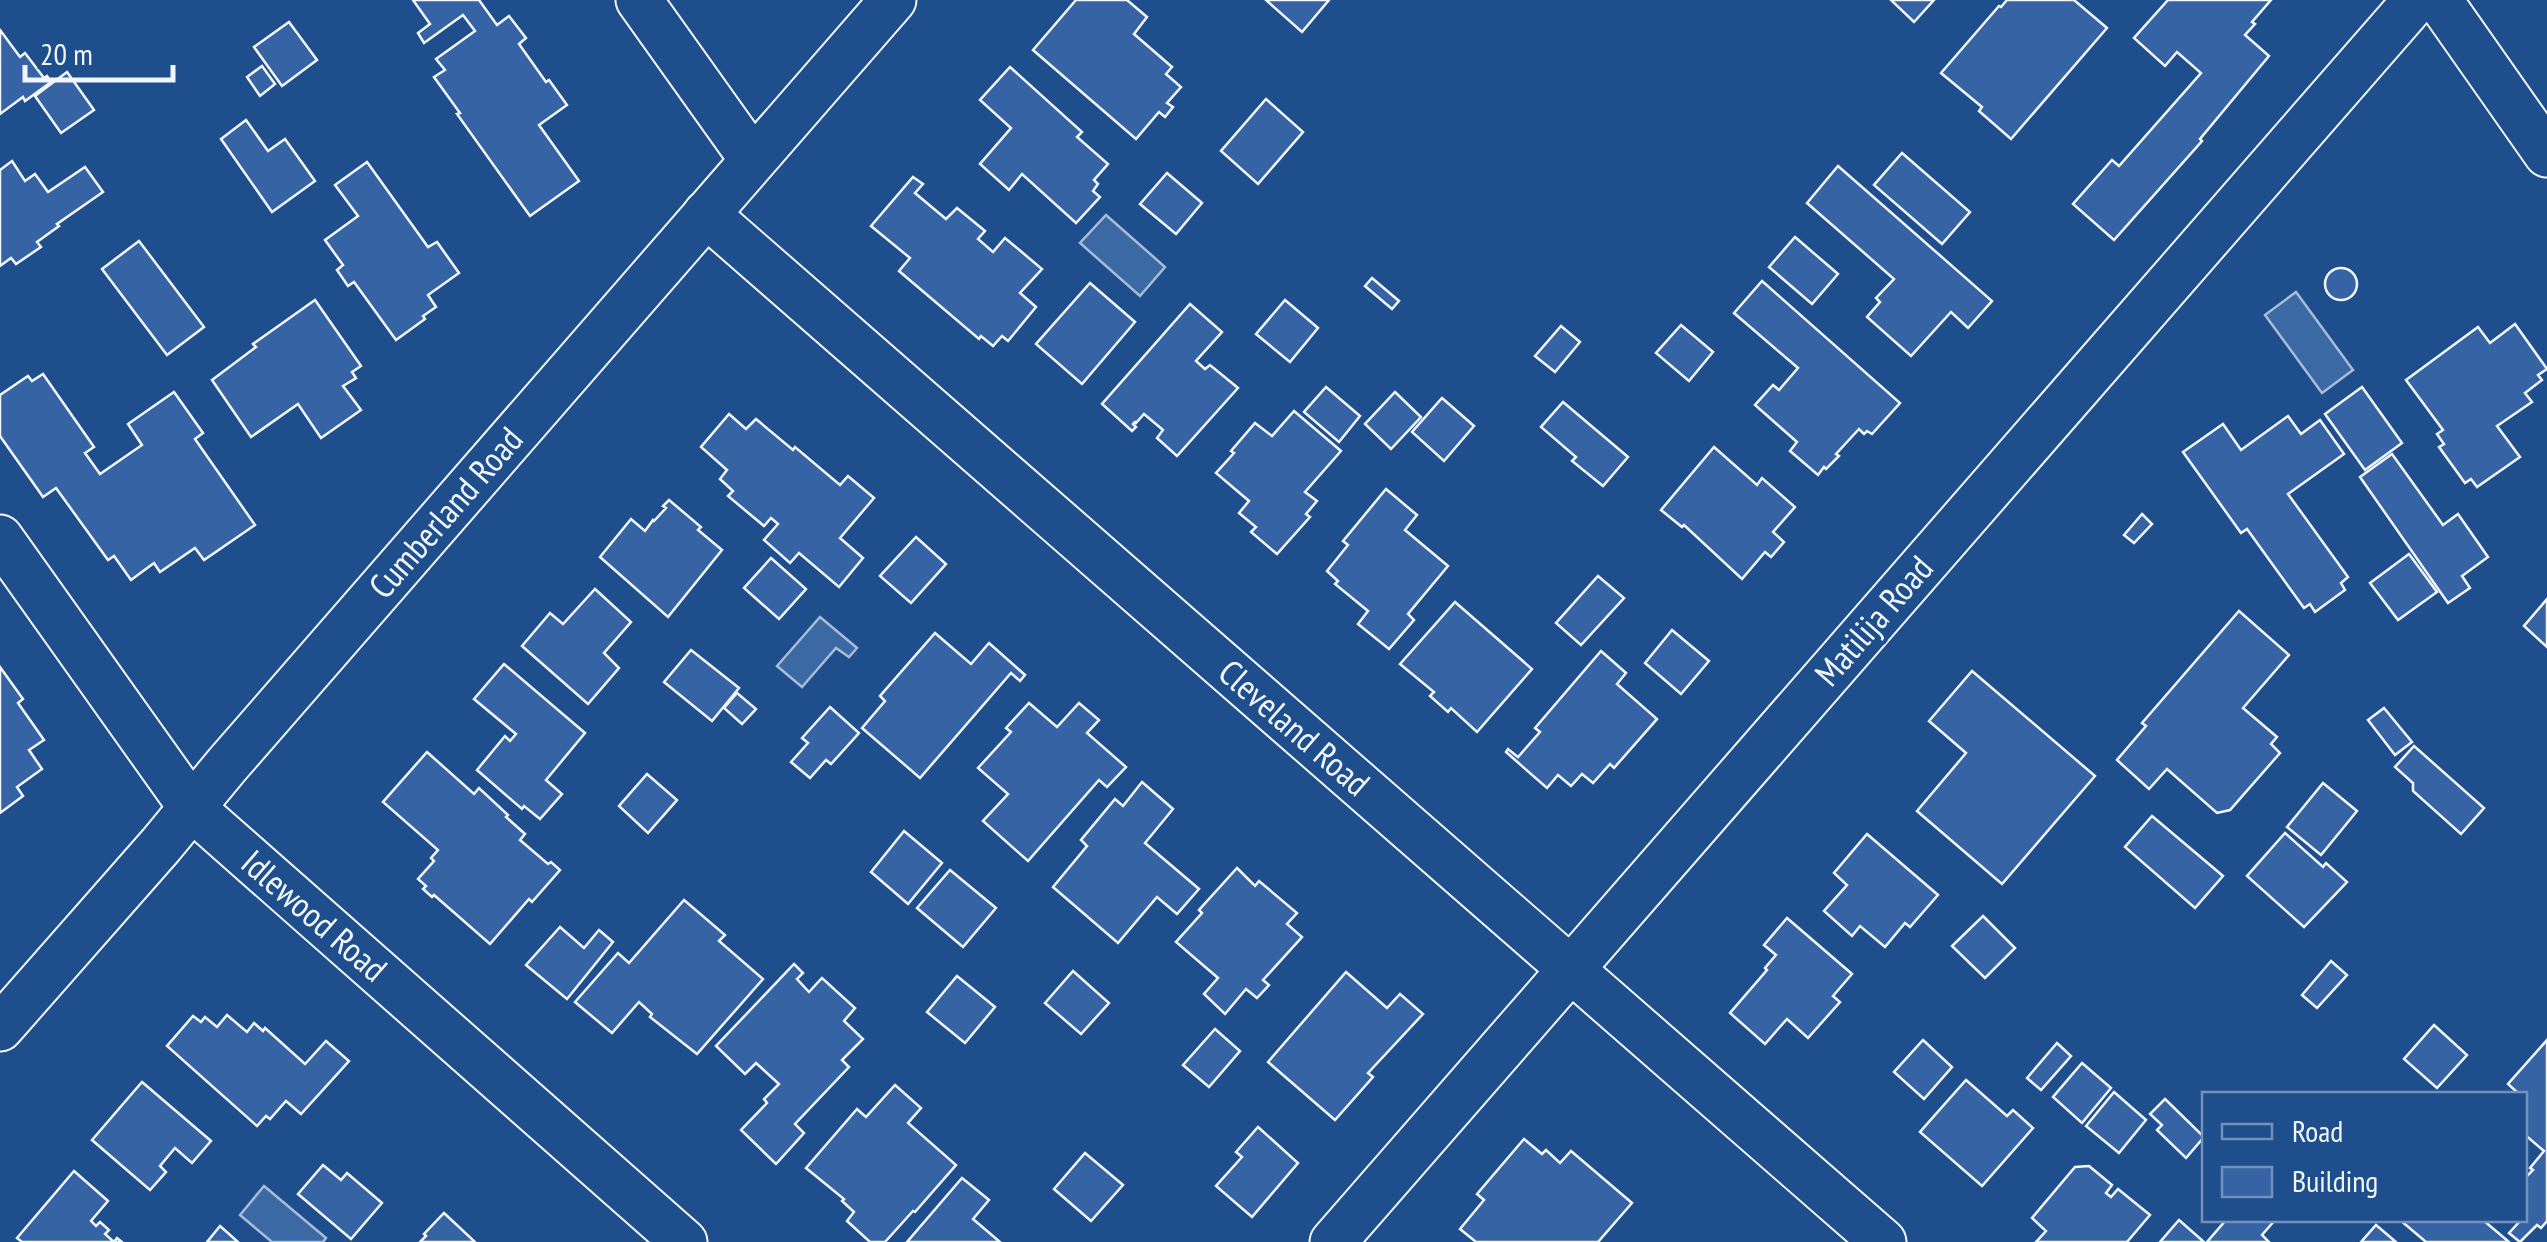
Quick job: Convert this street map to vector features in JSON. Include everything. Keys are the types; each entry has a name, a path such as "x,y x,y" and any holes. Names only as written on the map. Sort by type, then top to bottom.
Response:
{"street":[{"path":"639,0 753,160"},
{"name":"Cumberland Road","path":"0,1028 892,0"},
{"name":"Matilija Road","path":"1333,1242 2416,0"},
{"path":"2439,0 2547,154"},
{"name":"Cleveland Road","path":"706,214 1882,1242"},
{"name":"Idlewood Road","path":"0,538 192,808 684,1242"}],"water":[{"path":"1106,215 1165,267 1140,296 1080,243"},
{"path":"2296,292 2353,370 2322,393 2265,315"},
{"path":"820,617 857,648 849,657 836,648 802,687 777,666"},
{"path":"264,1186 326,1238 323,1242 272,1242 240,1215"}],"building":[{"path":"413,0 479,0 497,25 509,16 526,38 519,44 567,105 539,125 579,181 530,216 434,77 445,70 436,59 475,31 463,15 424,43 418,33 430,24"},
{"path":"1076,0 1127,0 1147,17 1134,34 1172,67 1166,74 1181,87 1167,103 1173,107 1165,117 1159,112 1136,139 1033,50"},
{"path":"1266,0 1329,0 1302,32"},
{"path":"1891,0 1934,0 1914,22"},
{"path":"2007,0 2074,0 2107,28 2011,139 1979,111 1982,107 1941,73"},
{"path":"2168,0 2271,0 2245,35 2269,56 2202,141 2114,240 2073,204 2112,160 2119,166 2201,73 2177,52 2165,66 2134,38"},
{"path":"289,22 317,60 282,86 254,47"},
{"path":"0,30 20,57 25,53 51,82 0,114"},
{"path":"262,66 275,84 260,96 247,77"},
{"path":"1010,67 1082,132 1077,137 1108,164 1094,180 1098,184 1093,191 1100,197 1076,223 1022,174 1009,190 980,164 1011,128 980,100"},
{"path":"67,72 94,110 61,133 35,96"},
{"path":"1266,99 1303,132 1258,184 1221,151"},
{"path":"246,120 268,151 285,139 315,181 272,212 221,139"},
{"path":"1902,153 1970,212 1942,244 1874,185"},
{"path":"12,161 25,181 35,174 48,192 85,167 103,192 57,224 37,242 41,247 16,264 11,258 0,266 0,170"},
{"path":"367,162 428,247 437,242 459,273 428,295 436,307 396,340 354,282 348,286 337,270 343,265 325,240 358,216 335,185"},
{"path":"1838,166 1992,301 1968,328 1951,312 1911,356 1867,317 1880,302 1876,298 1894,279 1807,203"},
{"path":"1167,173 1202,203 1176,234 1140,204"},
{"path":"913,177 923,184 915,193 946,219 957,208 985,231 978,239 993,252 1005,238 1042,269 1020,293 1036,307 1008,341 1002,336 993,346 981,336 979,339 899,271 910,258 871,226"},
{"path":"1795,237 1838,274 1812,304 1769,267"},
{"path":"139,241 204,327 167,355 102,269"},
{"path":"2341,268 2352,273 2357,284 2352,295 2341,300 2330,295 2325,284 2330,273"},
{"path":"1372,278 1399,301 1392,309 1365,286"},
{"path":"1762,281 1900,403 1872,434 1859,429 1836,454 1839,456 1818,475 1790,451 1797,442 1755,405 1773,385 1779,390 1798,368 1734,313"},
{"path":"1090,283 1135,322 1082,384 1036,344"},
{"path":"315,300 361,366 352,372 356,378 343,386 361,410 321,438 298,404 251,437 212,380 256,347 253,344"},
{"path":"1285,300 1318,328 1290,362 1256,334"},
{"path":"1190,304 1222,332 1196,361 1205,369 1210,365 1238,388 1177,456 1157,438 1163,430 1144,414 1133,424 1136,427 1132,431 1102,404"},
{"path":"2515,324 2547,369 2538,375 2542,380 2525,393 2532,402 2497,426 2520,457 2477,487 2471,479 2465,483 2439,447 2444,444 2437,434 2443,430 2406,380 2478,327 2490,343"},
{"path":"1681,325 1713,352 1689,381 1656,353"},
{"path":"1561,326 1580,342 1555,372 1535,356"},
{"path":"43,374 94,447 85,453 100,474 142,445 128,424 174,392 203,433 195,439 255,525 204,560 195,548 160,572 154,563 131,580 114,556 108,560 56,488 43,497 0,436 0,395 28,376 32,381"},
{"path":"1326,387 1360,416 1339,442 1304,412"},
{"path":"2362,387 2402,443 2365,470 2325,414"},
{"path":"1395,392 1421,417 1391,449 1365,424"},
{"path":"1442,398 1474,426 1444,461 1412,432"},
{"path":"1563,402 1628,457 1603,486 1572,461 1576,457 1541,427"},
{"path":"1294,411 1341,451 1305,492 1317,501 1306,514 1310,517 1277,554 1251,532 1256,527 1239,513 1249,501 1216,473 1255,423 1272,436"},
{"path":"729,414 746,429 756,419 840,485 848,476 874,498 840,538 863,558 839,587 799,553 790,563 764,540 778,524 771,518 764,526 728,496 733,491 720,479 727,470 701,447"},
{"path":"2288,416 2301,434 2320,420 2344,454 2288,494 2348,577 2341,583 2345,590 2315,612 2310,604 2304,608 2247,529 2241,533 2183,452 2223,424 2241,450"},
{"path":"1714,447 1757,485 1762,478 1795,507 1773,532 1784,542 1771,557 1765,552 1742,579 1684,525 1661,510"},
{"path":"2392,454 2443,525 2458,514 2488,557 2462,576 2470,588 2448,603 2360,477"},
{"path":"1386,489 1417,515 1405,530 1448,566 1408,614 1414,620 1389,649 1358,624 1368,611 1335,584 1338,581 1327,571 1348,545 1343,541"},
{"path":"669,500 722,550 668,617 600,557 631,519 645,531"},
{"path":"2142,514 2152,524 2134,543 2124,535"},
{"path":"916,537 946,564 911,603 880,576"},
{"path":"2409,554 2437,592 2398,620 2370,583"},
{"path":"771,558 806,589 779,619 744,588"},
{"path":"1598,576 1624,598 1581,645 1556,623"},
{"path":"595,589 631,622 604,653 619,668 588,704 522,646 550,613 563,624"},
{"path":"2547,599 2547,647 2524,626"},
{"path":"1455,602 1532,669 1477,732 1451,708 1448,712 1430,696 1434,692 1400,664"},
{"path":"2239,611 2289,655 2243,708 2277,737 2271,744 2280,753 2230,810 2217,813 2167,769 2149,789 2117,760 2146,726 2142,723"},
{"path":"1672,630 1709,661 1681,694 1645,663"},
{"path":"935,633 971,664 989,643 1025,675 1020,681 1011,673 920,778 862,728 885,701 880,696"},
{"path":"691,650 739,688 712,721 664,682"},
{"path":"1601,651 1626,673 1617,684 1657,719 1614,768 1610,764 1593,783 1582,774 1571,786 1558,775 1547,788 1506,752 1508,749 1518,757 1540,732 1535,728"},
{"path":"504,664 585,733 546,780 562,794 540,819 524,806 522,809 477,770 505,736 510,741 516,734 474,699"},
{"path":"0,667 23,699 18,703 44,740 29,750 42,769 17,787 23,796 0,813"},
{"path":"1972,671 2095,776 2002,884 1917,811 1966,753 1929,721"},
{"path":"737,693 756,709 742,724 724,708"},
{"path":"1029,703 1057,727 1079,703 1099,720 1087,733 1126,767 1107,787 1099,780 1028,861 983,821 1008,794 978,768 1011,732 1006,728"},
{"path":"830,707 859,733 831,764 826,760 810,778 791,762 808,743 802,738"},
{"path":"2384,708 2412,742 2395,755 2368,720"},
{"path":"2414,746 2484,808 2461,834 2413,791 2413,783 2395,767"},
{"path":"427,752 474,794 479,788 525,834 520,840 560,870 490,944 423,889 426,886 418,879 438,850 383,802"},
{"path":"647,774 677,800 648,833 619,806"},
{"path":"1142,782 1173,809 1145,843 1199,889 1177,914 1157,897 1118,943 1053,887 1087,846 1081,840 1115,799 1123,806"},
{"path":"2323,783 2357,811 2321,855 2287,827"},
{"path":"2152,816 2223,876 2195,908 2125,847"},
{"path":"904,831 942,863 908,904 871,872"},
{"path":"2285,833 2323,867 2326,863 2347,882 2304,927 2247,876"},
{"path":"1867,834 1938,895 1910,927 1905,923 1885,947 1860,926 1852,936 1824,911 1847,885 1834,873"},
{"path":"1237,868 1255,886 1259,881 1297,913 1287,924 1302,937 1263,980 1269,985 1257,998 1246,989 1225,1014 1204,994 1218,978 1176,942"},
{"path":"950,870 996,908 963,947 917,908"},
{"path":"684,900 725,935 719,941 763,979 697,1054 650,1017 652,1014 639,1002 612,1033 575,1002 618,953 629,963"},
{"path":"1983,916 2015,948 1985,978 1952,946"},
{"path":"1787,918 1852,974 1833,996 1840,1002 1808,1038 1787,1019 1765,1044 1730,1013 1776,955 1764,945"},
{"path":"560,927 584,948 599,930 613,942 567,999 526,965"},
{"path":"2331,961 2347,975 2317,1008 2302,995"},
{"path":"794,964 803,973 797,979 809,992 822,978 855,1008 844,1021 863,1039 842,1060 849,1067 795,1124 804,1133 776,1164 741,1130 779,1084 756,1063 745,1074 716,1046"},
{"path":"1073,971 1109,1003 1081,1034 1045,1003"},
{"path":"1346,972 1387,1008 1400,994 1423,1014 1368,1073 1373,1077 1335,1120 1268,1062"},
{"path":"957,976 995,1007 965,1043 927,1012"},
{"path":"227,1015 247,1032 254,1023 263,1031 265,1028 305,1064 326,1041 349,1061 301,1114 286,1101 270,1119 266,1116 257,1126 167,1046 193,1016 201,1022 205,1017 217,1027"},
{"path":"2434,1025 2467,1055 2437,1088 2404,1059"},
{"path":"1215,1029 1240,1051 1209,1087 1183,1065"},
{"path":"1923,1040 1952,1067 1924,1099 1894,1072"},
{"path":"2547,1040 2547,1221 2520,1242 2509,1233 2519,1222 2527,1222 2527,1176 2544,1151 2527,1137 2527,1092 2517,1092 2508,1084"},
{"path":"2057,1043 2071,1056 2041,1090 2027,1078"},
{"path":"2082,1063 2111,1088 2082,1123 2053,1097"},
{"path":"1966,1080 2007,1116 2013,1110 2033,1128 1982,1186 1920,1132"},
{"path":"142,1082 211,1141 192,1163 175,1148 160,1166 166,1172 150,1190 92,1140"},
{"path":"895,1085 921,1108 908,1123 956,1165 885,1242 870,1242 847,1221 854,1212 844,1199 806,1168 857,1109 866,1117"},
{"path":"2114,1092 2146,1120 2119,1153 2086,1126"},
{"path":"2165,1099 2202,1139 2186,1158 2157,1130 2162,1125 2150,1114"},
{"path":"1258,1127 1298,1163 1252,1217 1216,1186 1242,1157 1236,1152"},
{"path":"1524,1139 1542,1154 1546,1150 1560,1163 1571,1151 1632,1203 1598,1242 1476,1242 1460,1229 1484,1200 1477,1194"},
{"path":"1085,1153 1123,1185 1091,1221 1054,1189"},
{"path":"323,1165 341,1180 347,1173 382,1203 351,1239 298,1194"},
{"path":"2089,1166 2112,1185 2106,1193 2111,1197 2118,1189 2150,1215 2127,1242 2036,1242 2046,1231 2032,1218 2075,1167"},
{"path":"74,1171 108,1201 91,1221 96,1226 100,1222 109,1230 105,1234 114,1242 22,1242 17,1238"},
{"path":"962,1178 989,1200 973,1219 1000,1242 907,1242"},
{"path":"444,1213 475,1242 420,1242"},
{"path":"2179,1220 2204,1242 2160,1242"},
{"path":"2224,1222 2273,1222 2262,1235 2269,1242 2207,1242"},
{"path":"2402,1222 2485,1222 2509,1242 2426,1242"},
{"path":"2376,1225 2396,1242 2361,1242"},
{"path":"220,1226 238,1242 207,1242"}]}
